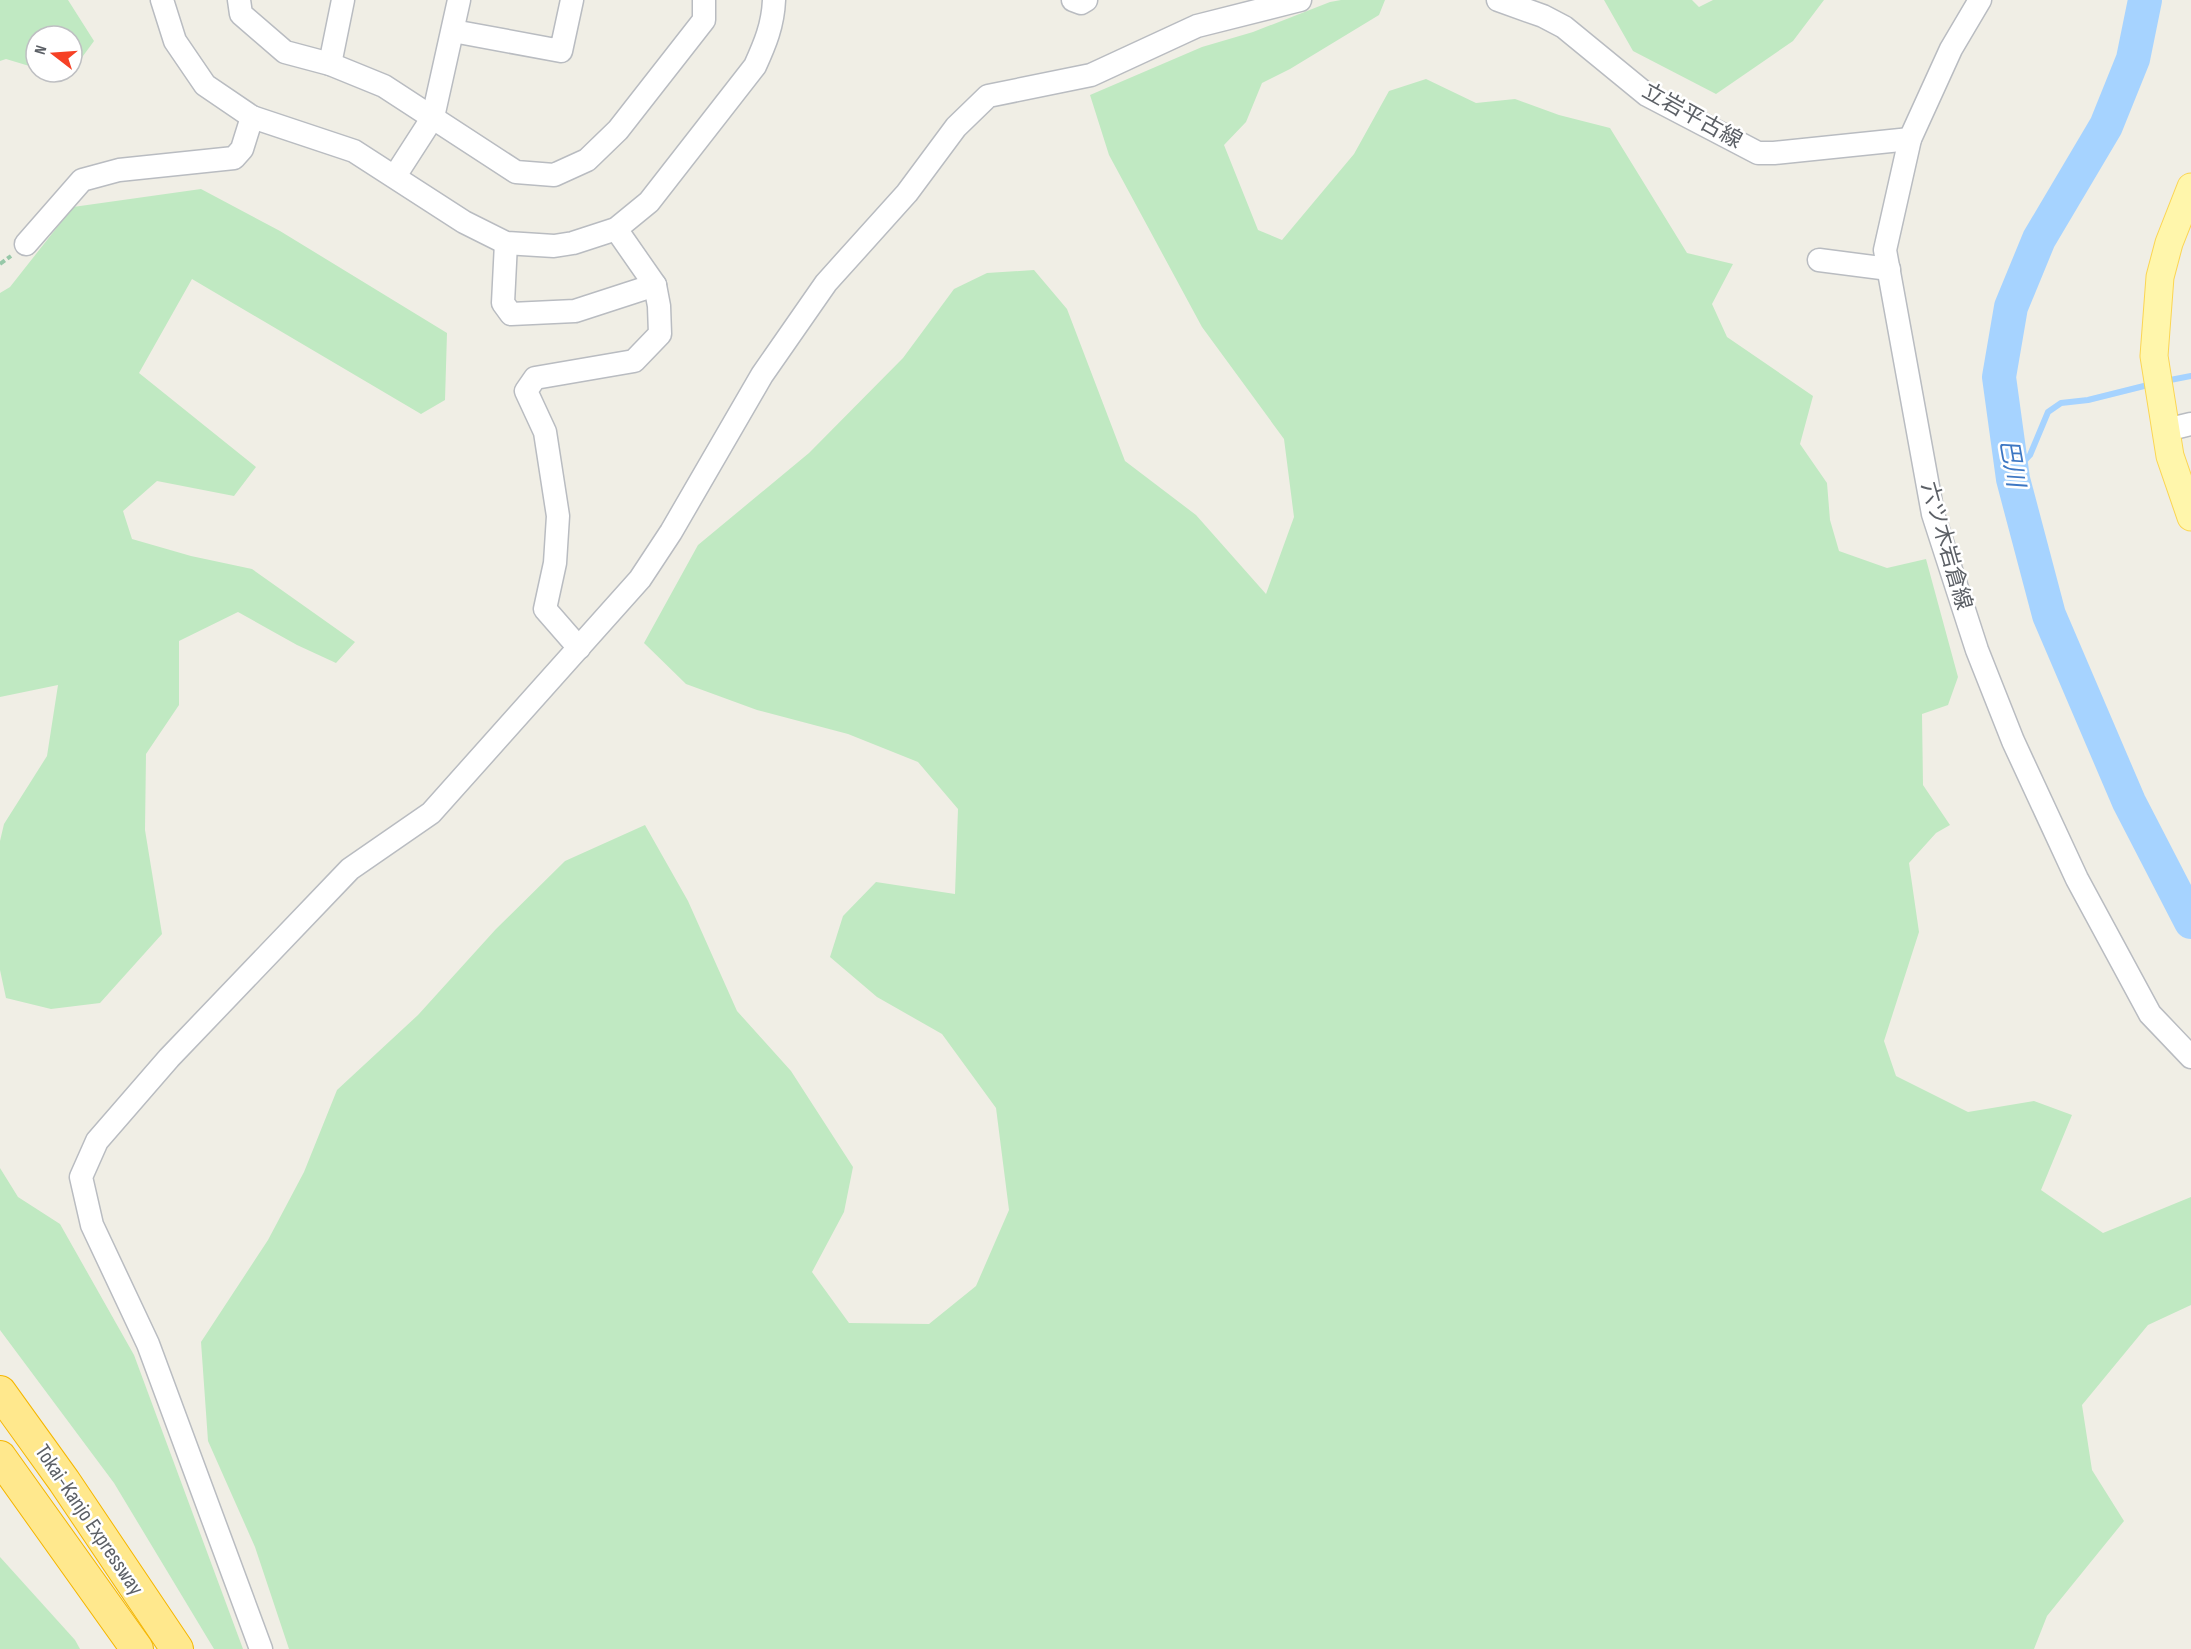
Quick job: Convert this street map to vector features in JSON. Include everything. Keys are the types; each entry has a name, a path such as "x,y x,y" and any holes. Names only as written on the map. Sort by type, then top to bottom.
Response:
{"highway":[{"name":"Tokai-Kanjo Expressway","path":"0,1392 64,1481 177,1649"},
{"name":"Tokai-Kanjo Expressway","path":"0,1457 137,1649"}],"main road":[{"path":"2191,187 2169,243 2160,277 2154,356 2178,427 2170,456 2191,518"}],"street":[{"path":"162,0 175,41 205,85 252,117 354,151 464,222 506,243 554,246 573,243 616,229 650,202 754,66 766,43 773,17 774,0"},
{"path":"239,0 241,14 285,52 330,64 384,86 516,172 554,175 587,160 618,130 704,20 704,0"},
{"path":"330,64 343,0"},
{"path":"395,176 433,117 459,0"},
{"path":"453,31 561,51 572,0"},
{"path":"1073,0 1081,3 1086,0"},
{"path":"261,1649 148,1344 92,1225 81,1177 97,1141 168,1058 350,869 431,813 640,579 671,532 762,375 826,283 907,193 956,127 988,96 1091,75 1197,26 1300,0"},
{"name":"立岩平古線","path":"1498,0 1543,16 1564,27 1647,95 1758,153 1910,139"},
{"name":"六ツ木岩倉線","path":"1980,0 1951,49 1910,139 1886,250 1933,514 1977,650 2013,741 2077,879 2150,1014 2191,1058"},
{"path":"26,244 82,180 119,170 234,158 242,149 252,117"},
{"path":"579,648 545,609 555,563 558,516 545,432 526,391 535,378 586,372 634,362 660,334 659,306 655,285 616,229"},
{"path":"506,243 503,303 511,314 575,310 655,285"},
{"path":"1819,260 1889,269"}],"green space":[{"path":"0,0 68,0 83,24 24,24 24,64 6,59 0,61"},
{"path":"1385,0 1379,15 1290,69 1262,83 1246,122 1224,145 1258,230 1282,240 1354,154 1389,91 1426,79 1476,103 1515,99 1559,115 1610,128 1687,253 1733,264 1712,304 1727,337 1813,396 1800,444 1827,483 1830,520 1839,551 1887,568 1926,559 1958,677 1948,705 1922,714 1923,785 1950,825 1936,833 1909,863 1919,932 1884,1041 1896,1076 1968,1112 2034,1101 2072,1115 2041,1190 2103,1233 2191,1197 2191,1305 2148,1325 2082,1405 2092,1470 2124,1521 2047,1616 2034,1649 289,1649 255,1547 208,1441 201,1342 268,1240 304,1172 337,1090 418,1015 496,929 565,861 645,825 688,901 737,1011 791,1071 853,1167 844,1212 812,1272 849,1323 929,1324 976,1286 1009,1210 996,1108 942,1034 877,997 830,957 843,916 876,882 955,894 958,809 918,762 848,734 757,710 686,684 644,643 698,545 809,453 903,358 954,289 987,273 1034,270 1067,309 1125,461 1196,515 1266,594 1294,517 1284,439 1202,327 1109,155 1090,95 1202,47 1253,32 1330,2"},
{"path":"1604,0 1692,0 1699,7 1713,0 1824,0 1793,41 1716,94 1633,51"},
{"path":"84,25 94,41 84,55"},
{"path":"201,189 280,231 447,333 445,400 421,414 192,279 139,373 256,467 234,496 157,481 123,511 132,539 191,556 252,569 355,642 336,663 297,645 238,612 179,641 179,705 146,754 145,830 162,934 100,1003 51,1009 6,998 0,970 0,841 4,824 47,756 58,685 0,697 0,293 10,287 73,207"},
{"path":"0,1168 18,1197 60,1224 134,1355 243,1649 214,1649 114,1483 0,1330"},
{"path":"0,1557 75,1640 80,1649 0,1649"}],"waterway":[{"name":"巴川","path":"2145,0 2133,59 2106,126 2039,239 2011,307 1999,377 2013,479 2049,615 2129,802 2191,922"},
{"path":"2165,381 2191,376"},
{"path":"2006,480 2030,455 2048,412 2061,403 2088,400 2152,384"}]}
